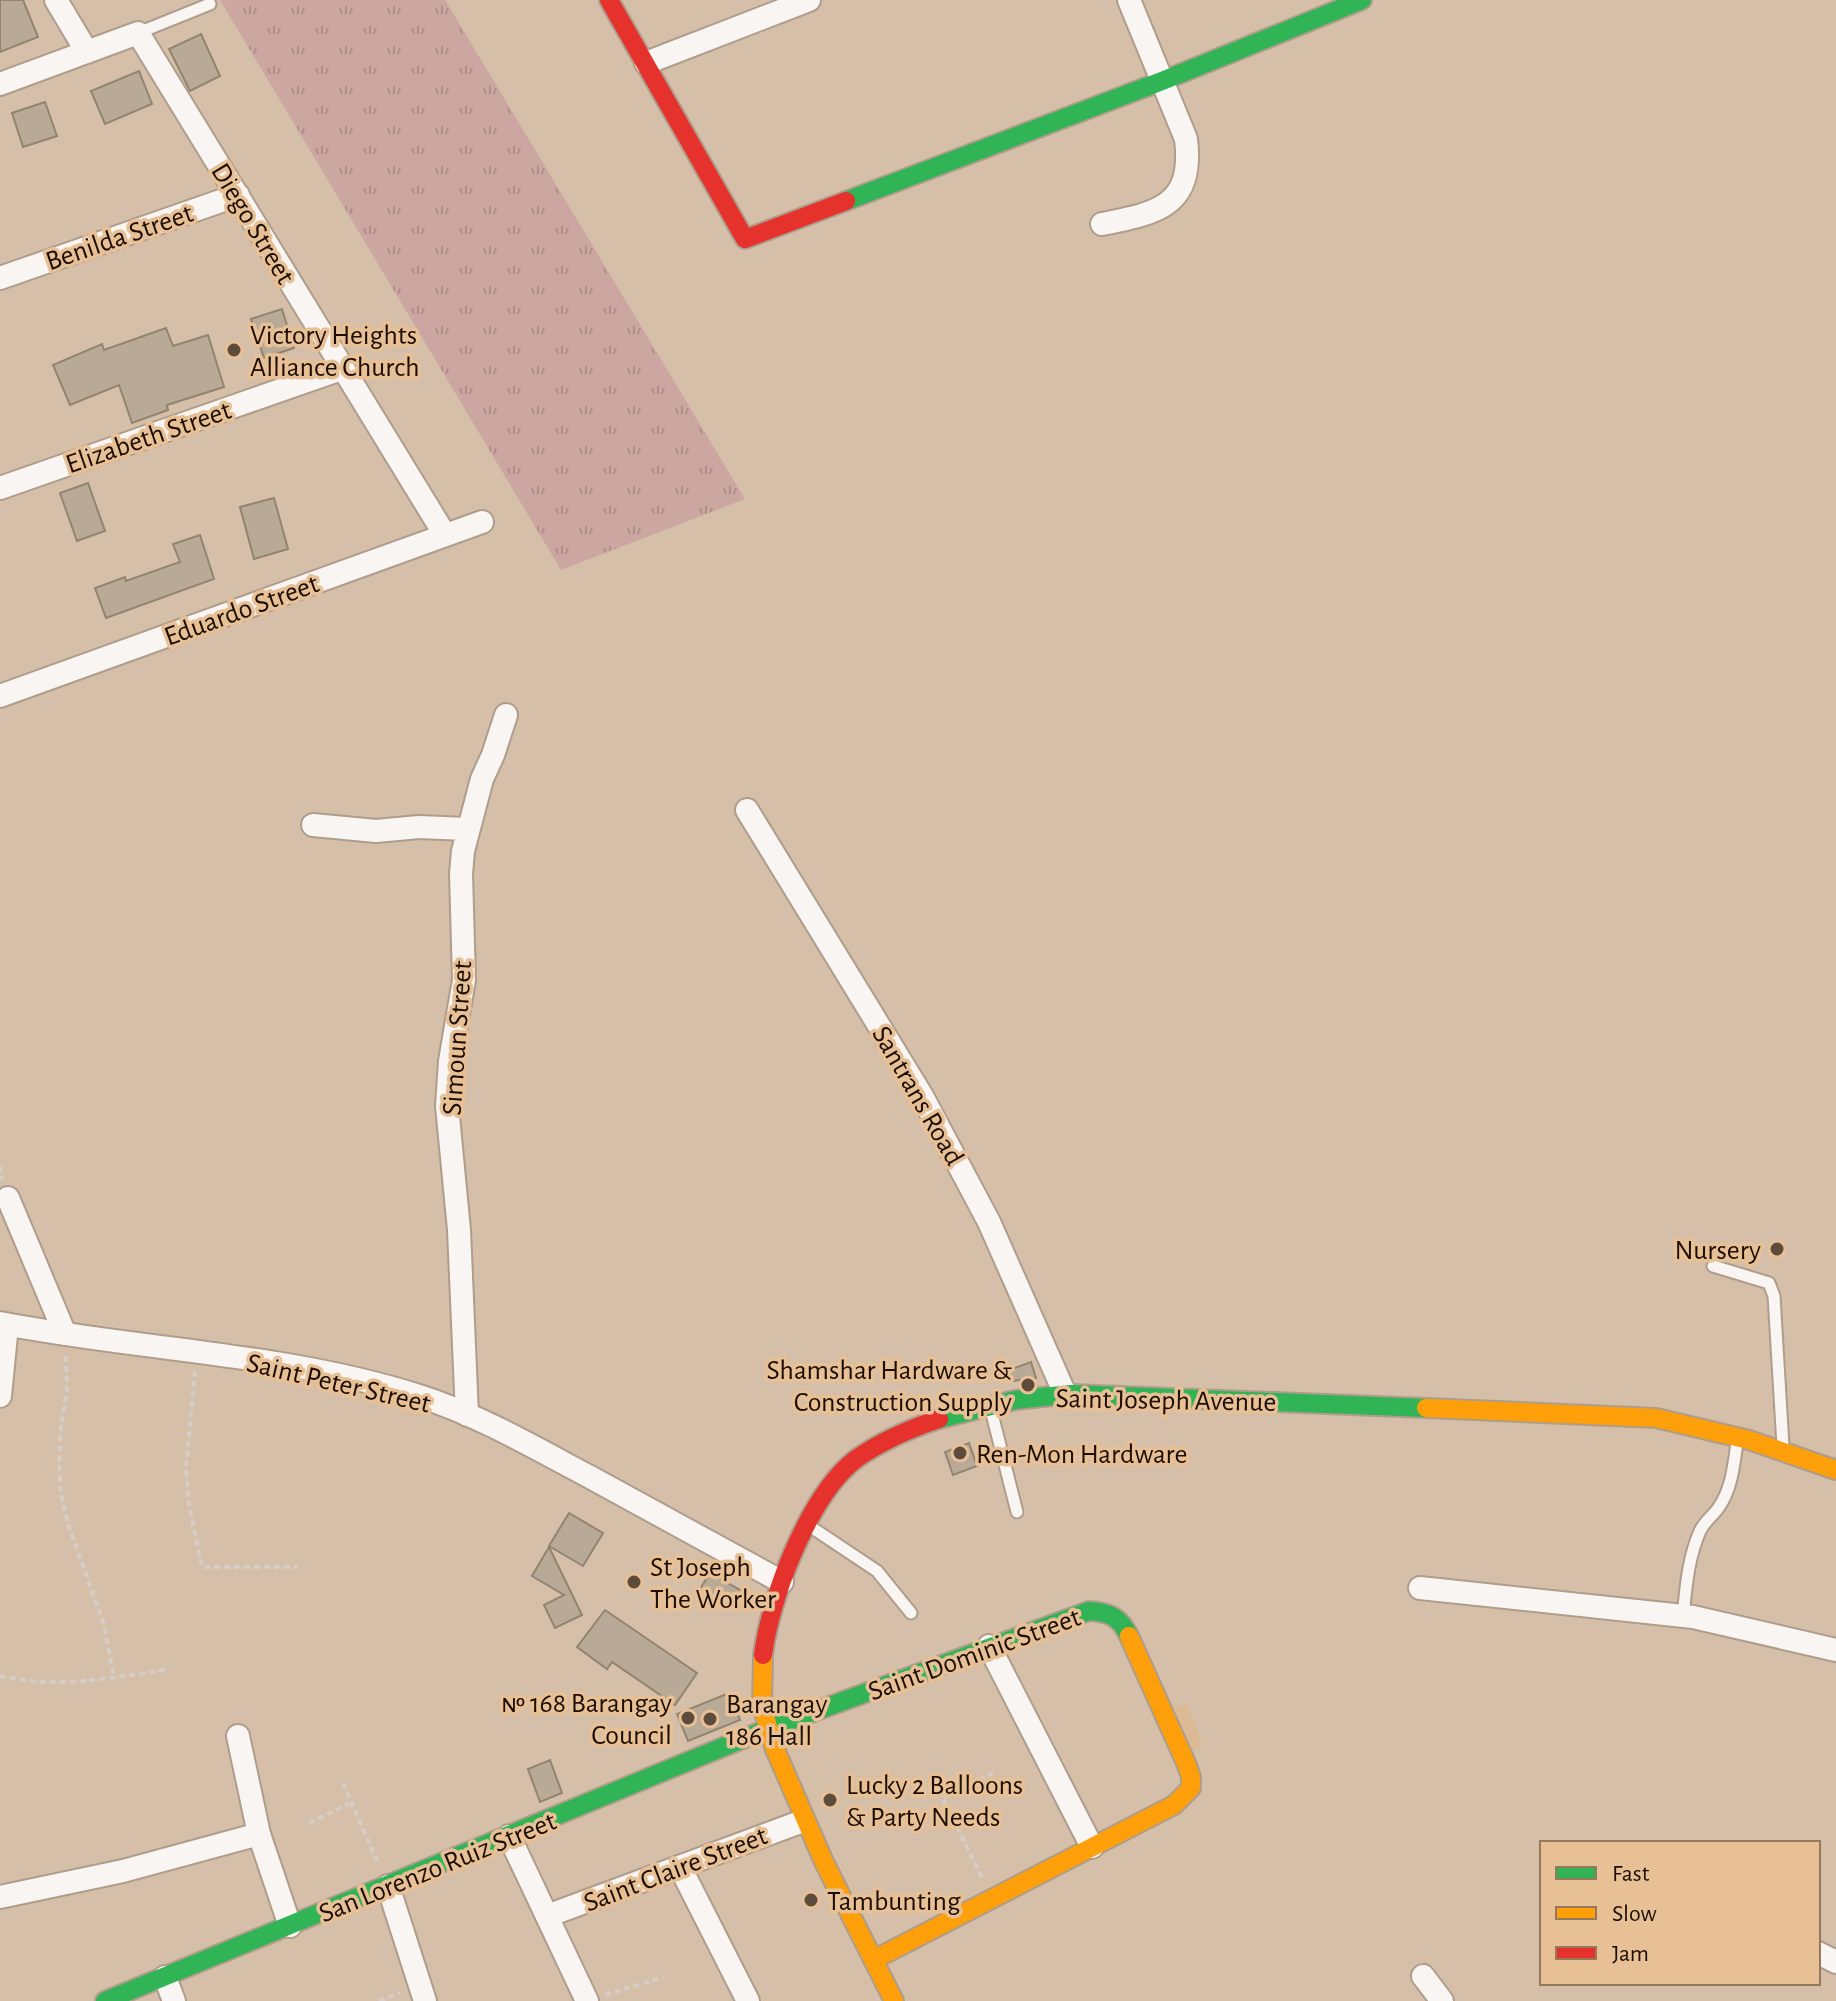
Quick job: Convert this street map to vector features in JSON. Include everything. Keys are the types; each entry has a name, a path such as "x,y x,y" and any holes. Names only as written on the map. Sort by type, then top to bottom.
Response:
{"street":[{"path":"56,0 87,52"},
{"path":"609,0 745,239 1162,81 1362,0"},
{"path":"646,63 809,0"},
{"path":"1102,224 1155,211 1175,196 1183,183 1189,162 1186,139 1129,0"},
{"path":"0,84 138,33"},
{"name":"Diego Street","path":"138,33 445,535"},
{"name":"Benilda Street","path":"0,278 238,195"},
{"name":"Elizabeth Street","path":"0,488 341,369"},
{"name":"Eduardo Street","path":"0,696 482,522"},
{"name":"Simoun Street","path":"467,1415 459,1230 447,1106 450,1061 464,980 461,874 467,829 506,715"},
{"name":"Santrans Road","path":"747,810 922,1096 989,1222 1065,1394"},
{"path":"313,825 376,831 419,827 467,829"},
{"path":"8,1198 65,1334"},
{"path":"0,1396 4,1324"},
{"name":"Saint Peter Street","path":"4,1324 358,1380 421,1397 467,1415 548,1455 782,1582"},
{"name":"Saint Joseph Avenue","path":"894,2001 803,1821 767,1729 761,1696 762,1659 768,1623 782,1582 826,1492 854,1460 899,1435 955,1413 1065,1394 1656,1418 1737,1437 1836,1470"},
{"path":"1420,1588 1683,1616 1836,1650"},
{"name":"Saint Dominic Street","path":"767,1729 1089,1611 1105,1612 1117,1618 1125,1628 1186,1763 1191,1788 1174,1805 873,1960"},
{"path":"989,1646 1092,1847"},
{"name":"San Lorenzo Ruiz Street","path":"105,2001 767,1729"},
{"path":"238,1736 259,1834 290,1926"},
{"name":"Saint Claire Street","path":"547,1916 803,1821"},
{"path":"0,1897 123,1871 259,1834"},
{"path":"509,1836 587,2001"},
{"path":"680,1867 748,2001"},
{"path":"388,1886 425,2001"},
{"path":"1423,1976 1442,2001"},
{"path":"165,1977 174,2001"}],"lane":[{"path":"138,33 210,4"},
{"path":"1713,1266 1769,1283 1774,1296 1783,1452"},
{"path":"990,1406 1017,1512"},
{"path":"1683,1616 1691,1560 1700,1531 1717,1509 1730,1484 1737,1437"},
{"path":"808,1524 877,1571 911,1613"}],"path":[{"path":"65,1334 67,1391 61,1427 61,1494 68,1524 104,1625 114,1678"},
{"path":"197,1353 186,1469 189,1505 202,1567 298,1567"},
{"path":"0,1676 29,1683 53,1684 169,1669"},
{"path":"993,1773 942,1798 993,1898"},
{"path":"343,1783 388,1886"},
{"path":"309,1823 351,1803"},
{"path":"587,2001 664,1977"}],"shaded area":[{"path":"1187,1704 1203,1745 1183,1753 1165,1711"}],"green space":[{"path":"220,0 445,0 745,499 561,570"}],"building":[{"path":"0,0 23,0 38,37 0,52"},
{"path":"201,34 220,76 190,91 169,49"},
{"path":"139,71 152,104 105,124 91,91"},
{"path":"45,102 57,136 23,147 12,113"},
{"path":"282,309 294,348 264,358 251,319"},
{"path":"166,328 173,346 208,335 224,387 167,405 168,410 132,423 119,385 70,405 53,365 102,344 104,350"},
{"path":"88,483 105,531 77,541 60,493"},
{"path":"274,498 288,549 254,559 240,507"},
{"path":"200,535 214,579 106,618 95,588 180,562 173,544"},
{"path":"1031,1362 1036,1378 1013,1381 1009,1370"},
{"path":"969,1443 977,1466 953,1475 945,1452"},
{"path":"569,1513 603,1533 583,1566 549,1546"},
{"path":"549,1547 582,1615 555,1628 544,1605 564,1595 532,1576"},
{"path":"710,1573 747,1594 738,1610 700,1589"},
{"path":"605,1610 697,1673 675,1705 612,1662 607,1669 577,1647"},
{"name":"Barangay 186 Hall","path":"729,1693 740,1720 688,1741 677,1714"},
{"path":"550,1760 562,1793 540,1802 528,1769"}],"traffic: fast":[{"path":"846,201 1162,81 1362,0"},
{"path":"939,1419 1015,1400 1071,1394 1426,1408"},
{"path":"105,2001 767,1729 1089,1611 1113,1617 1129,1636"}],"traffic: slow":[{"path":"1426,1408 1656,1418 1749,1440 1836,1470"},
{"path":"873,1960 1174,1805 1191,1788 1186,1763 1129,1636"},
{"path":"763,1655 762,1706 774,1747 824,1862 894,2001"}],"traffic: jam":[{"path":"609,0 745,239 846,201"},
{"path":"763,1655 774,1605 794,1549 839,1475 875,1447 939,1419"}],"place":[{"name":"Victory Heights Alliance Church","path":"234,350"},
{"name":"Nursery","path":"1777,1249"},
{"name":"Shamshar Hardware & Construction Supply","path":"1028,1385"},
{"name":"Ren-Mon Hardware","path":"960,1453"},
{"name":"St Joseph The Worker","path":"634,1582"},
{"name":"№ 168 Barangay Council","path":"688,1718"},
{"name":"Barangay 186 Hall","path":"710,1719"},
{"name":"Lucky 2 Balloons & Party Needs","path":"830,1800"},
{"name":"Tambunting","path":"811,1900"}]}
